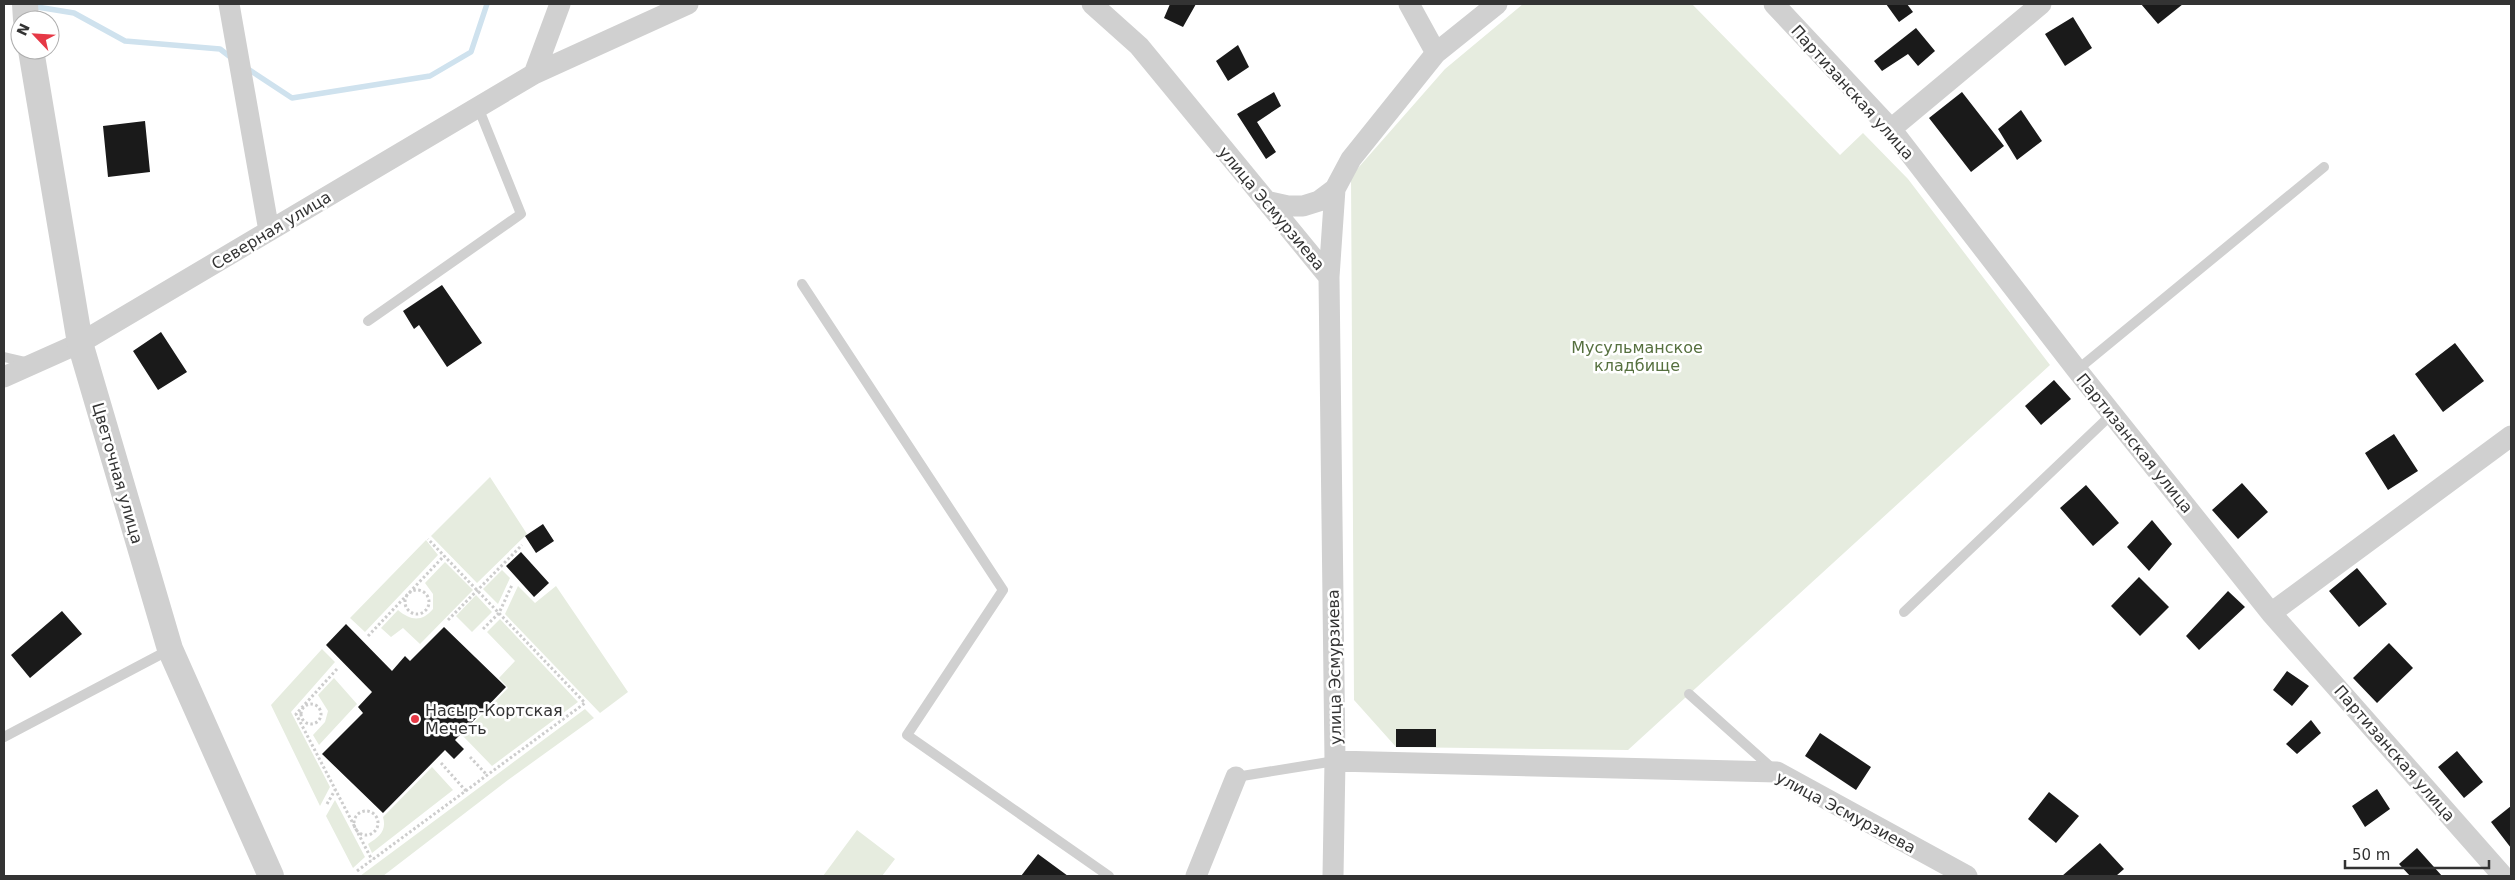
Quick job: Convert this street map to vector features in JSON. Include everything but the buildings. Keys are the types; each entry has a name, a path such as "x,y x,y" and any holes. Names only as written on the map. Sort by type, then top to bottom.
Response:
{"street":[{"path":"229,4 269,231"},
{"path":"534,74 560,4"},
{"path":"534,74 688,4"},
{"name":"улица Эсмурзиева","path":"1092,4 1139,46 1329,276 1335,761 1777,772 1967,876"},
{"path":"1409,4 1436,53"},
{"path":"1266,201 1288,206 1303,206 1318,201 1335,189 1352,159 1436,53 1496,4"},
{"name":"Партизанская улица","path":"1774,4 1891,129 2077,370 2271,612 2503,876"},
{"path":"1891,129 2041,4"},
{"name":"Цветочная улица","path":"33,60 80,343 170,649 272,876"},
{"name":"Северная улица","path":"4,377 80,343 534,74"},
{"path":"1329,276 1335,189"},
{"path":"2271,612 2511,436"},
{"path":"1333,876 1335,761"},
{"path":"1196,876 1236,777"}],"lane":[{"path":"368,321 521,214 478,108"},
{"path":"2077,370 2324,167"},
{"path":"802,284 1002,590 907,735 1109,876"},
{"path":"4,357 34,364"},
{"path":"1904,612 2112,414"},
{"path":"4,737 170,649"},
{"path":"1689,694 1777,772"},
{"path":"1236,777 1335,761"}],"path":[{"path":"357,871 585,703 428,539"},
{"path":"448,620 522,545"},
{"path":"368,636 444,556"},
{"path":"483,629 499,613 512,585"},
{"path":"418,590 425,592 429,598 427,608 421,613 410,611 406,601 408,594 418,590"},
{"path":"337,669 296,714 372,860"},
{"path":"306,704 313,704 321,710 321,717 314,724 307,724 301,716 301,710 306,704"},
{"path":"470,757 487,776"},
{"path":"441,763 466,791"},
{"path":"326,804 336,789"},
{"path":"363,812 371,812 378,820 378,828 372,834 360,834 355,827 357,816 363,812"}],"green space":[{"name":"Мусульманское кладбище","path":"1523,4 1692,4 1840,155 1863,133 1908,179 2050,365 1628,750 1396,747 1354,700 1351,176 1445,69"},
{"path":"490,477 527,534 477,583 431,536"},
{"path":"426,540 438,555 365,632 350,618"},
{"path":"445,562 473,590 420,644 403,628 391,637 381,628 398,610 412,618 421,618 433,609 433,594 425,583"},
{"path":"502,570 510,578 498,604 483,589"},
{"path":"518,586 535,603 556,586 628,692 600,713 505,614"},
{"path":"476,595 492,612 472,632 456,616"},
{"path":"500,619 578,702 492,766 462,735 508,688 499,678 515,661 487,632"},
{"path":"322,649 335,662 291,712 330,787 320,806 271,705"},
{"path":"334,678 357,704 319,745 313,735 325,722 328,711 318,695"},
{"path":"585,709 594,718 508,780 383,876 360,876"},
{"path":"432,767 453,790 372,853 368,844 376,839 383,830 383,817"},
{"path":"335,800 365,857 353,868 326,816"},
{"path":"857,830 895,859 882,876 823,876"}],"waterway":[{"path":"245,67 292,98 430,76 471,52 487,4"},
{"path":"31,6 74,13 125,41 220,49 233,59"}],"place":[{"name":"Насыр-Кортская Мечеть","path":"415,719"}]}
